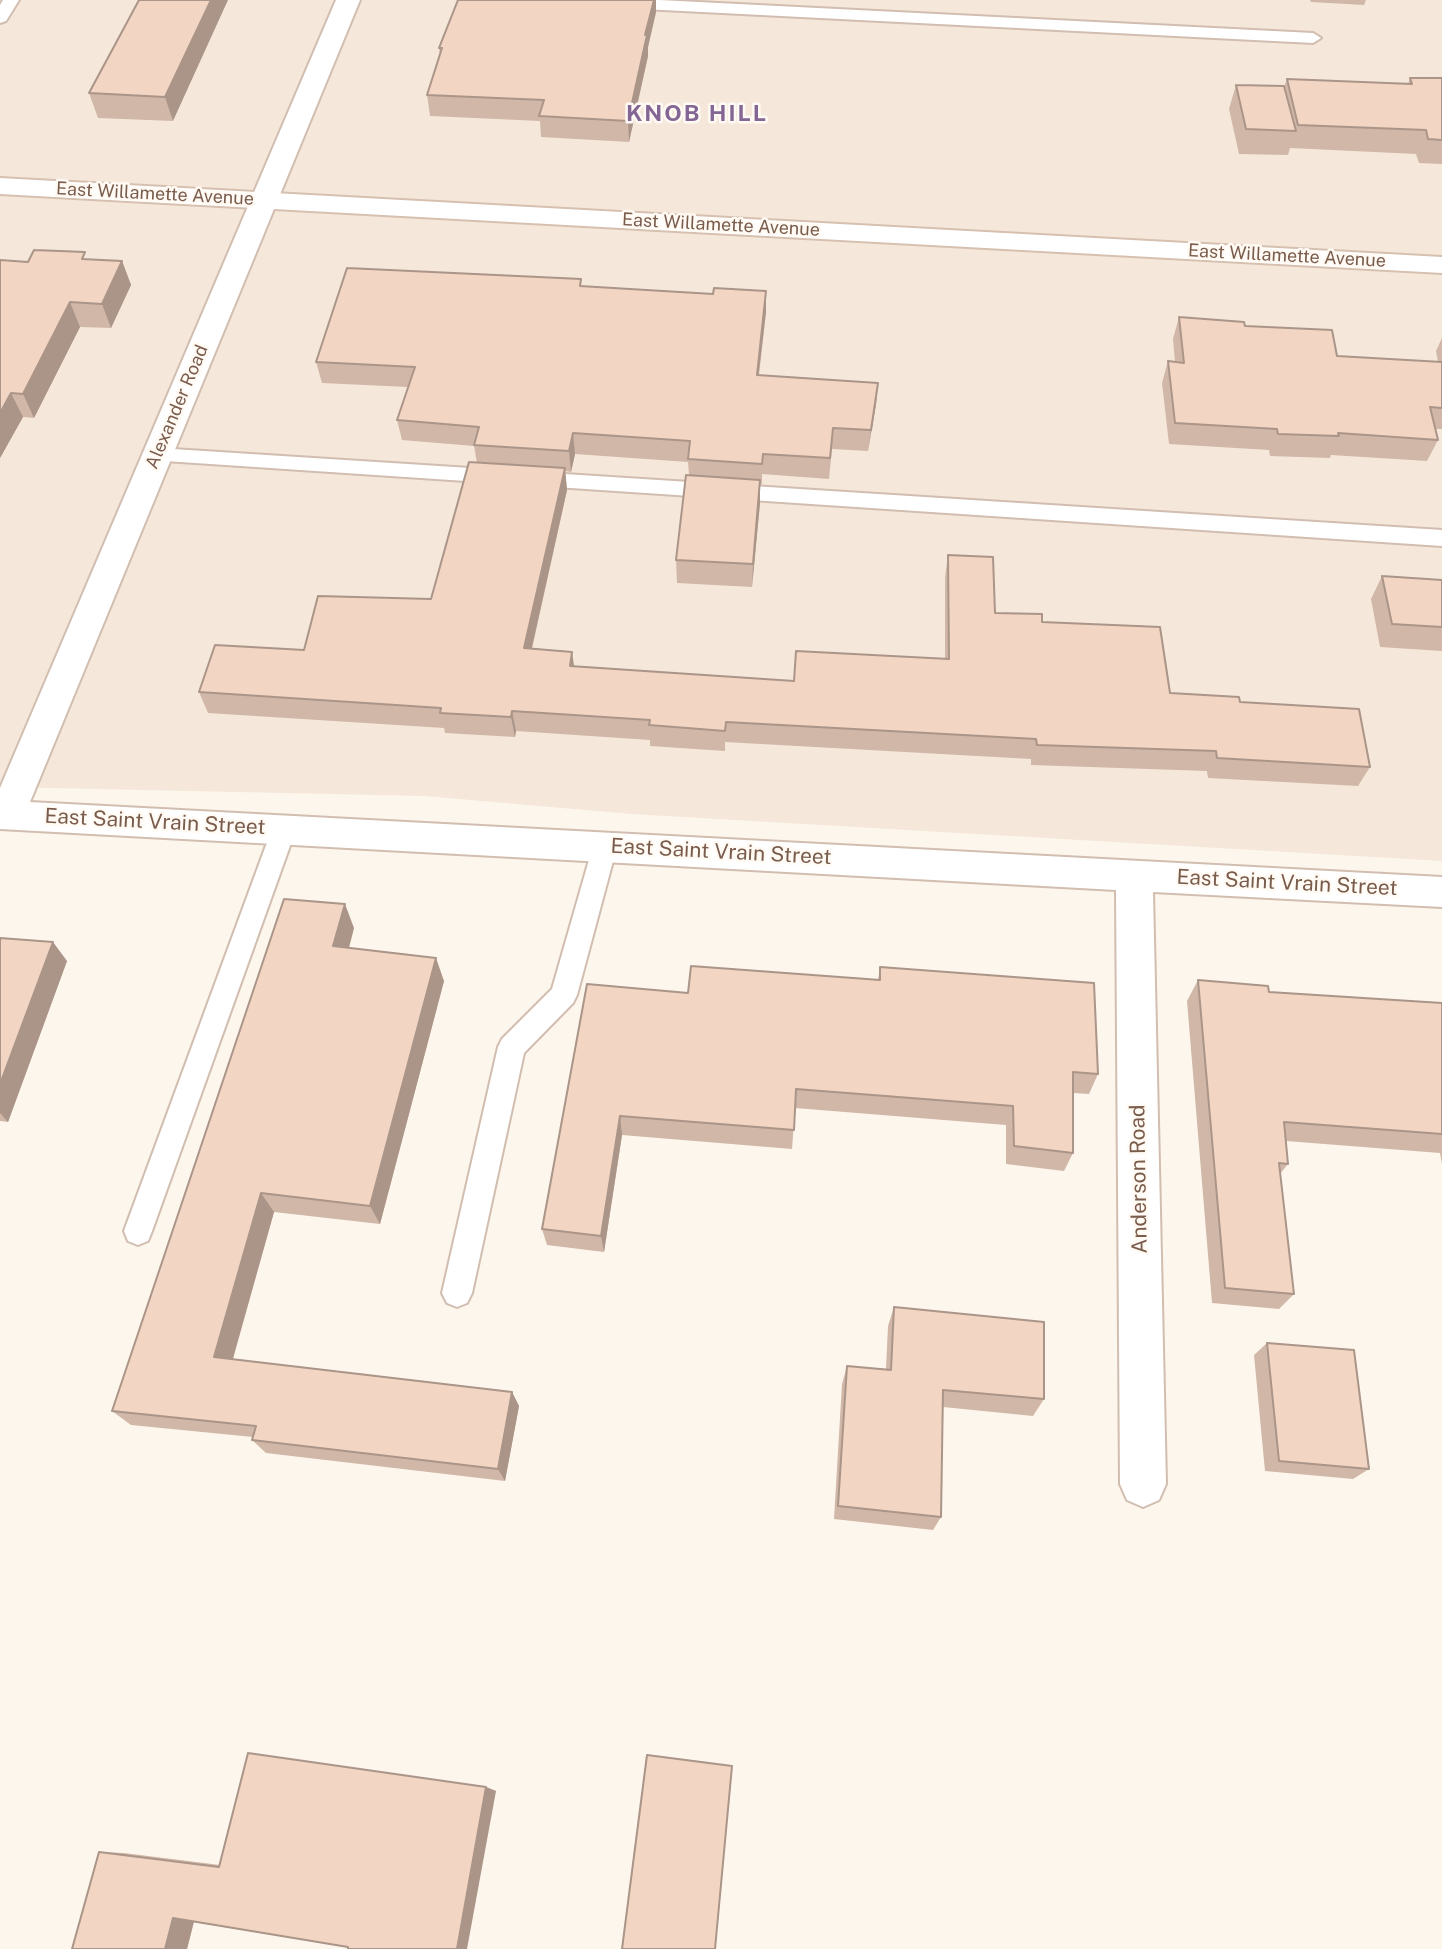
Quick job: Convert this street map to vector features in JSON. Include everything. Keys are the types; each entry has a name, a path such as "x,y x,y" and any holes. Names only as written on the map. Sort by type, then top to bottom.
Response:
{"street":[{"name":"Alexander Road","path":"4,815 348,0"},
{"name":"East Willamette Avenue","path":"0,186 1442,265"},
{"name":"East Saint Vrain Street","path":"4,815 1442,892"},
{"name":"Anderson Road","path":"1134,874 1143,1484"}],"lane":[{"path":"0,18 11,0"},
{"path":"564,0 1312,37"},
{"path":"157,455 1442,538"},
{"path":"138,1231 284,829"},
{"path":"457,1293 512,1047 565,995 605,846"}],"shaded area":[{"path":"0,0 1442,0 1442,861 631,814 424,796 0,787"}],"building":[{"path":"139,0 211,0 165,97 89,93"},
{"path":"458,0 654,0 628,121 539,116 544,100 427,95 442,48 439,48"},
{"path":"1410,78 1442,78 1442,140 1428,139 1426,130 1298,125 1287,79 1412,84"},
{"path":"1236,85 1284,86 1296,131 1246,129"},
{"path":"34,250 85,252 82,259 122,261 102,304 70,302 23,394 11,393 0,413 0,260 28,262"},
{"path":"347,268 581,279 580,286 713,294 714,288 766,291 757,375 878,383 871,430 833,428 830,458 763,454 762,464 688,459 690,441 573,433 569,451 474,445 479,427 397,420 415,367 316,362"},
{"path":"1179,317 1244,322 1245,326 1332,330 1337,356 1442,362 1442,408 1430,407 1438,440 1338,433 1339,436 1278,434 1277,429 1175,423 1168,361 1184,363"},
{"path":"469,462 565,468 524,648 572,652 570,666 794,681 796,651 949,659 948,555 993,557 995,613 1042,614 1042,622 1160,627 1170,693 1239,697 1240,702 1359,709 1370,767 1217,758 1216,751 1037,745 1036,739 726,722 725,731 649,725 650,720 512,711 511,717 440,713 441,708 199,692 215,645 304,650 318,596 431,599"},
{"path":"686,475 760,480 753,564 676,560"},
{"path":"1382,576 1442,580 1442,627 1392,624"},
{"path":"284,899 345,904 333,946 436,958 370,1206 261,1193 214,1357 512,1392 498,1469 252,1440 256,1426 112,1411"},
{"path":"0,938 53,942 0,1084"},
{"path":"691,966 880,980 880,967 1094,983 1098,1074 1073,1072 1073,1153 1014,1146 1013,1106 796,1089 794,1130 620,1116 601,1236 542,1229 587,984 688,993"},
{"path":"1198,980 1268,986 1269,992 1442,1003 1442,1134 1284,1122 1288,1164 1279,1163 1294,1294 1225,1288"},
{"path":"894,1307 1044,1322 1044,1399 943,1390 941,1517 838,1506 847,1366 891,1370"},
{"path":"1267,1343 1354,1350 1369,1469 1279,1461"},
{"path":"248,1753 486,1787 457,1949 348,1949 173,1918 165,1949 72,1949 99,1852 219,1867"},
{"path":"647,1755 732,1766 715,1949 622,1949"}],"district":[{"name":"KNOB HILL","path":"697,114"}]}
